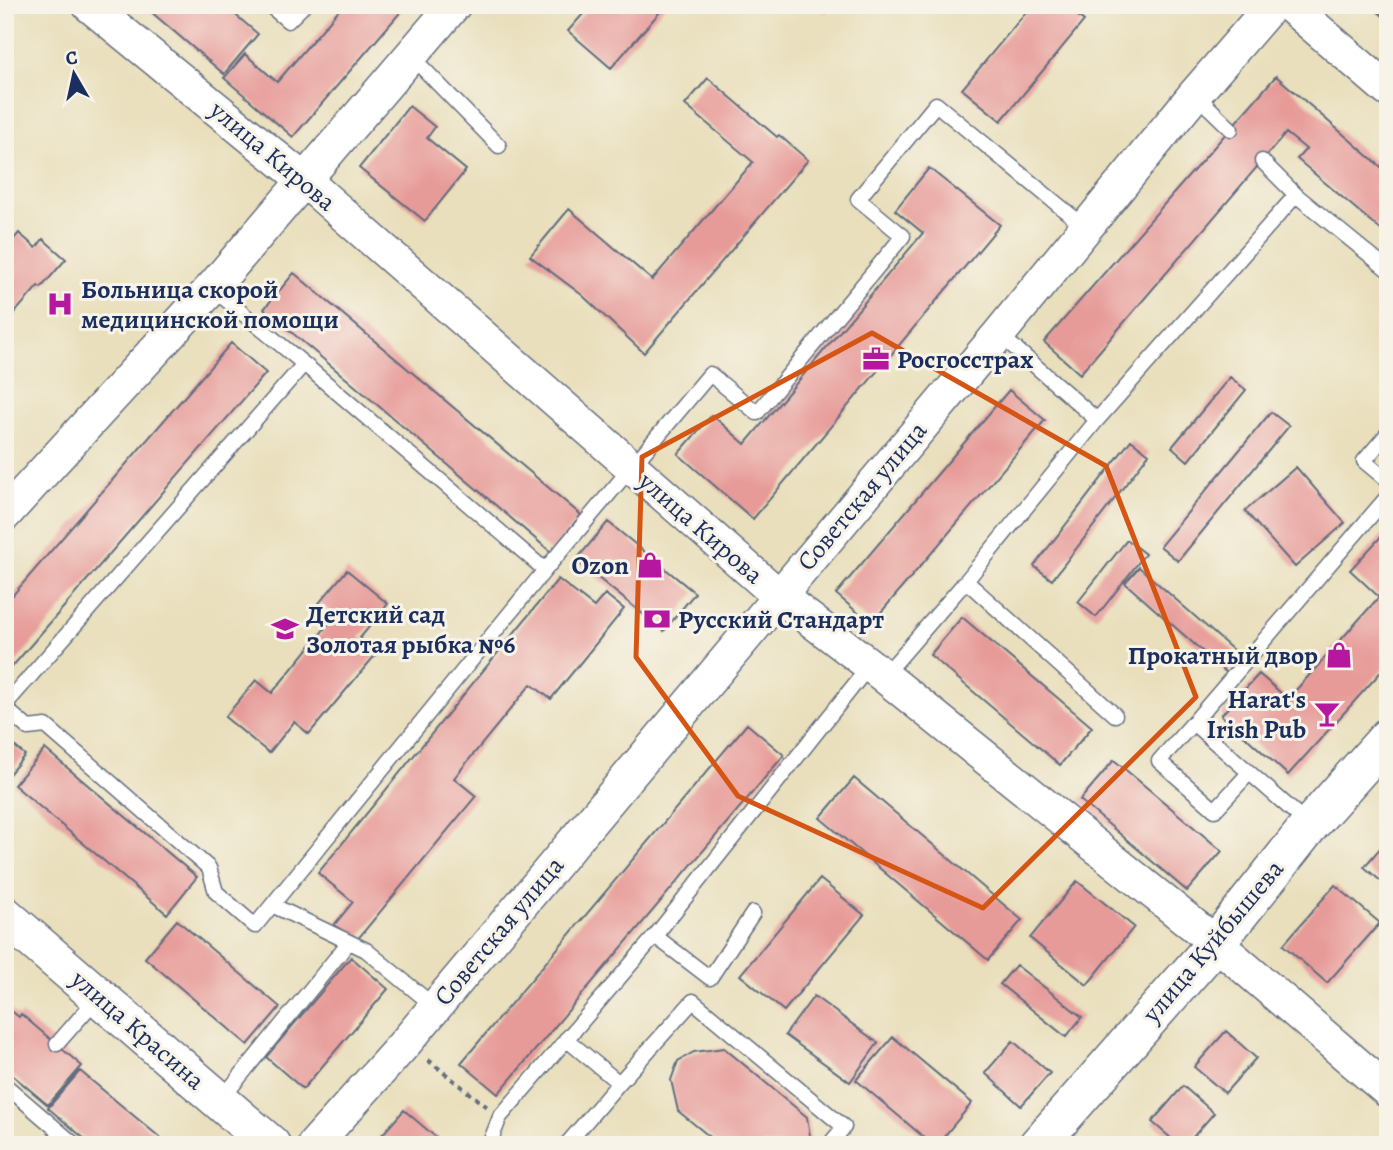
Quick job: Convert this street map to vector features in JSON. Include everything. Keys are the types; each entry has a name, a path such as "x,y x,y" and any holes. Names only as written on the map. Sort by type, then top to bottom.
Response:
{"main road":[{"name":"улица Куйбышева","path":"1038,1145 1216,943 1309,826 1388,737"},
{"name":"улица Красина","path":"5,916 271,1145"}],"street":[{"name":"улица Кирова","path":"89,5 304,180 778,595 1216,943 1388,1091"},
{"path":"5,514 212,288 454,5"},
{"name":"Советская улица","path":"314,1145 406,1042 1272,5"},
{"path":"1289,5 1388,90"}],"lane":[{"path":"269,5 288,21 304,5"},
{"path":"411,55 499,146"},
{"path":"1195,94 1231,129"},
{"path":"304,364 5,706 28,728 46,726 209,868 216,892 255,926 545,570 710,374 757,413 903,236 858,198 936,104 1086,228"},
{"path":"1262,161 1296,195 1388,270"},
{"path":"489,1145 500,1117 877,671 966,581 1097,421 1296,195"},
{"path":"212,288 545,570"},
{"path":"999,334 1097,421"},
{"path":"1388,433 1364,461 1388,481"},
{"path":"1249,773 1215,810 1159,761 1388,496"},
{"path":"966,581 1115,715"},
{"path":"1193,723 1309,826"},
{"path":"272,905 366,950 435,1007"},
{"path":"655,936 710,978 753,913"},
{"path":"220,1101 349,942"},
{"path":"57,1044 98,996"},
{"path":"566,1145 693,1001 844,1127 829,1145"},
{"path":"566,1039 619,1083"},
{"path":"13,1089 75,1145"}],"path":[{"path":"406,1042 500,1117"}],"highlighted area":[{"path":"872,333 1106,466 1196,697 983,908 738,796 636,657 642,457"}],"building":[{"path":"143,5 224,5 258,34 224,74"},
{"path":"343,5 405,7 293,137 224,78 245,54 277,82"},
{"path":"591,5 666,5 611,68 568,31"},
{"path":"816,5 832,5 825,13"},
{"path":"1032,5 1068,5 1067,7 1084,21 1001,121 962,89"},
{"path":"1370,5 1388,5 1388,20"},
{"path":"1276,76 1388,173 1388,236 1297,159 1306,149 1286,133 1080,374 1044,342"},
{"path":"708,78 808,160 644,353 582,295 530,256 569,209 652,280 753,162 685,105"},
{"path":"409,106 435,127 427,138 466,170 425,221 359,168"},
{"path":"929,168 1000,225 753,519 678,454 712,415 745,444 923,233 895,210"},
{"path":"19,233 36,248 43,239 66,259 5,324 5,249"},
{"path":"294,273 581,515 551,552 264,309"},
{"path":"231,343 266,373 5,675 5,604"},
{"path":"1230,377 1246,390 1188,461 1172,447"},
{"path":"1009,390 1045,420 871,624 836,594"},
{"path":"1271,412 1289,426 1178,561 1160,546"},
{"path":"1131,440 1149,454 1052,580 1034,566"},
{"path":"1296,467 1345,523 1295,567 1245,511"},
{"path":"608,522 695,593 664,631 576,560"},
{"path":"1388,529 1388,664 1288,775 1221,715 1259,674 1288,699 1379,597 1350,570"},
{"path":"1127,540 1145,554 1096,617 1078,602"},
{"path":"1139,567 1241,657 1227,673 1125,583"},
{"path":"347,570 388,604 360,638 377,653 309,734 294,722 269,753 225,717 256,680 272,693 335,616 319,603"},
{"path":"558,579 594,607 605,594 624,609 551,699 531,684 454,778 476,796 357,940 334,925 353,902 318,873"},
{"path":"962,617 1092,727 1060,765 930,655"},
{"path":"747,724 784,755 498,1094 461,1063"},
{"path":"5,738 25,755 5,779"},
{"path":"45,749 197,877 167,914 14,785"},
{"path":"1114,760 1222,851 1187,891 1080,800"},
{"path":"854,778 1022,920 988,960 820,818"},
{"path":"1388,839 1388,887 1364,867"},
{"path":"820,879 864,915 784,1011 740,975"},
{"path":"1077,881 1134,927 1087,985 1030,938"},
{"path":"1335,885 1380,923 1327,983 1283,945"},
{"path":"177,920 280,1007 248,1045 145,958"},
{"path":"351,957 388,989 303,1089 266,1057"},
{"path":"1016,965 1082,1017 1066,1037 1000,984"},
{"path":"814,996 878,1043 850,1082 785,1035"},
{"path":"5,1006 19,1017 21,1014 82,1066 48,1105 5,1069"},
{"path":"1226,1031 1256,1058 1225,1093 1194,1067"},
{"path":"893,1037 972,1103 937,1145 933,1145 856,1080"},
{"path":"1013,1041 1050,1073 1021,1106 985,1073"},
{"path":"724,1048 807,1117 811,1142 809,1145 720,1145 678,1111 671,1080 678,1061 694,1052"},
{"path":"80,1071 169,1145 92,1145 48,1108"},
{"path":"1183,1086 1214,1113 1186,1145 1179,1145 1152,1122"},
{"path":"404,1110 445,1145 373,1145"}],"place":[{"name":"Больница скорой медицинской помощи","path":"60,304"},
{"name":"Росгосстрах","path":"876,359"},
{"name":"Ozon","path":"650,565"},
{"name":"Русский Стандарт","path":"657,619"},
{"name":"Детский сад Золотая рыбка №6","path":"285,629"},
{"name":"Прокатный двор","path":"1339,655"},
{"name":"Harat's Irish Pub","path":"1327,714"}]}
